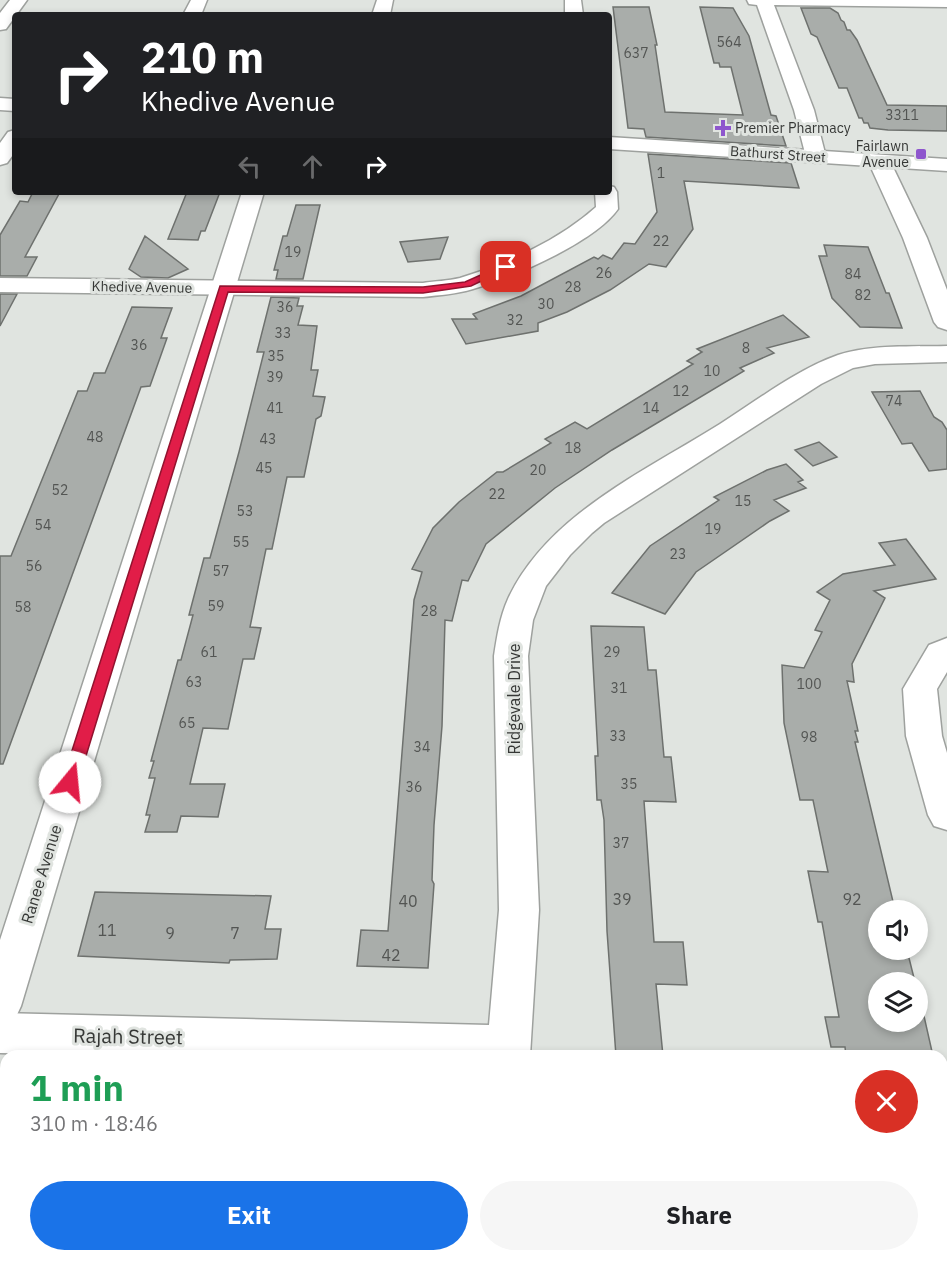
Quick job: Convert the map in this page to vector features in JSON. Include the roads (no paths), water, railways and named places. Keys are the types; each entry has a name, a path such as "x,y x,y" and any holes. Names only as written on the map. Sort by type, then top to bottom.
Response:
{"street":[{"path":"0,25 19,0"},
{"path":"755,0 947,2"},
{"path":"764,0 804,110 816,157"},
{"path":"0,159 12,141"},
{"name":"Bathurst Street","path":"612,143 947,165"},
{"path":"879,161 915,238 947,322"},
{"name":"Ranee Avenue","path":"0,1006 252,195"},
{"name":"Khedive Avenue","path":"0,285 423,290 467,284 546,250 593,224 607,208 606,195"},
{"name":"Ridgevale Drive","path":"508,1050 519,910 511,656 518,615 530,585 568,536 593,516 812,378 846,361 875,356 947,354"},
{"path":"947,650 941,653 920,689 924,736 947,816"},
{"name":"Rajah Street","path":"0,1033 480,1050"}],"place":[{"name":"Premier Pharmacy","path":"723,128"},
{"name":"Fairlawn Avenue","path":"921,154"}]}
